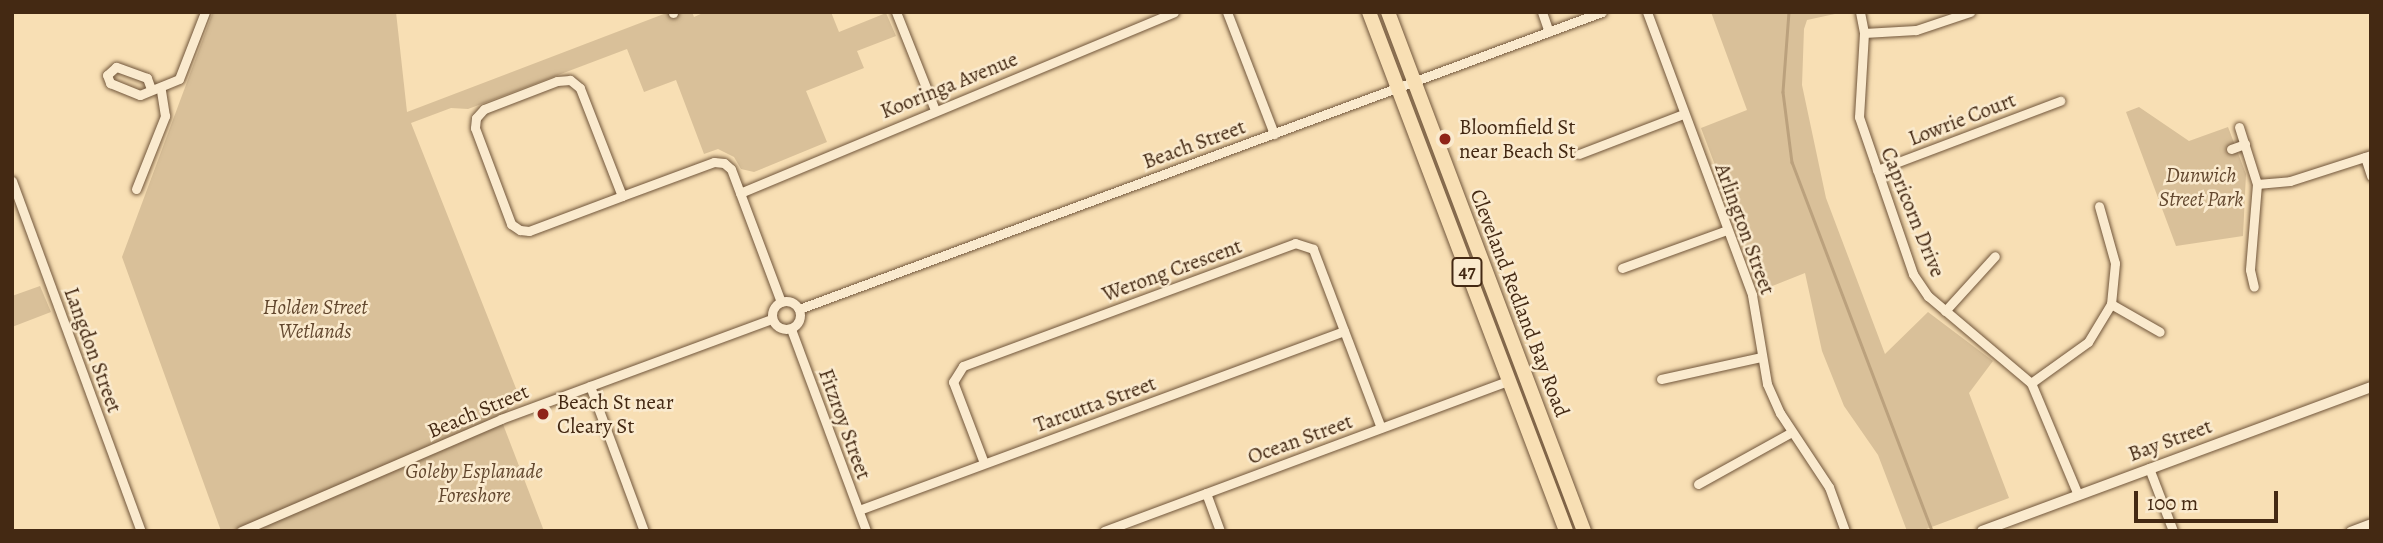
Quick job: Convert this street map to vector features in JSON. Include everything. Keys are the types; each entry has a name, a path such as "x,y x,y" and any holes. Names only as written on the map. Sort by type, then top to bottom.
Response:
{"highway":[{"name":"Cleveland Redland Bay Road","path":"1369,12 1566,531"},
{"name":"Cleveland Redland Bay Road","path":"1388,12 1584,531"}],"street":[{"path":"136,189 165,116 156,89 147,78 116,67 107,75 110,83 140,95 156,89 179,79 205,12"},
{"path":"896,12 935,110"},
{"name":"Kooringa Avenue","path":"740,193 1174,12"},
{"path":"1227,12 1274,134"},
{"path":"1542,12 1549,32"},
{"name":"Beach Street","path":"799,309 1602,12"},
{"name":"Arlington Street","path":"1647,12 1752,295 1767,384 1792,432 1829,487 1845,531"},
{"name":"Capricorn Drive","path":"1860,12 1864,33 1859,117 1913,274 1945,312 2031,383 2078,495"},
{"path":"1864,33 1916,30 1970,12"},
{"path":"622,196 580,88 570,80 557,81 484,109 476,118 475,128 511,224 520,230 528,231 714,162 724,163 731,169 781,302"},
{"name":"Lowrie Court","path":"1877,170 2060,101"},
{"path":"1579,154 1683,114"},
{"path":"2239,127 2257,184 2250,271 2254,287"},
{"path":"2231,149 2245,144"},
{"path":"2257,184 2290,181 2368,156 2371,176"},
{"name":"Langdon Street","path":"12,181 141,531"},
{"path":"2031,383 2088,342 2111,304 2115,263 2099,206"},
{"path":"1622,268 1727,230"},
{"name":"Werong Crescent","path":"984,463 953,382 963,366 1296,243 1313,249 1381,428"},
{"path":"1945,312 1995,256"},
{"path":"781,302 791,302 799,309 799,321 791,328 780,328 772,319 773,309 781,302"},
{"path":"2111,304 2160,332"},
{"name":"Beach Street","path":"242,531 501,419 772,319"},
{"name":"Fitzroy Street","path":"791,328 866,531"},
{"name":"Tarcutta Street","path":"859,510 1344,331"},
{"path":"1661,379 1761,357"},
{"name":"Ocean Street","path":"1104,531 1509,380"},
{"path":"590,386 644,531"},
{"name":"Bay Street","path":"1982,531 2371,387"},
{"path":"1698,484 1792,432"},
{"path":"2149,468 2173,531"},
{"path":"1206,493 1220,531"},
{"path":"2350,531 2371,523"}],"green space":[{"name":"Holden Street Wetlands","path":"213,12 396,12 407,112 669,12 692,12 694,17 705,12 831,12 839,32 886,13 896,36 857,51 864,68 806,91 827,142 754,172 741,169 734,157 718,149 704,154 676,80 644,92 627,49 468,109 451,108 411,123 519,396 501,419 544,531 221,531 122,257"},
{"path":"1711,12 1844,12 1807,20 1804,29 1802,85 1826,198 1885,354 1928,312 1993,361 1969,393 2009,498 1921,531 1907,531 1878,455 1844,406 1822,351 1805,273 1762,290 1701,128 1747,110"},
{"name":"Dunwich Street Park","path":"2139,107 2189,141 2228,127 2246,174 2243,236 2176,246 2126,112"},
{"path":"40,286 51,312 12,327 12,296"}],"waterway":[{"path":"1789,12 1783,92 1792,162 1932,531"}],"place":[{"name":"Bloomfield St near Beach St","path":"1445,139"},
{"name":"Beach St near Cleary St","path":"543,414"}],"park label":[{"name":"Goleby Esplanade Foreshore","path":"474,483"}]}
